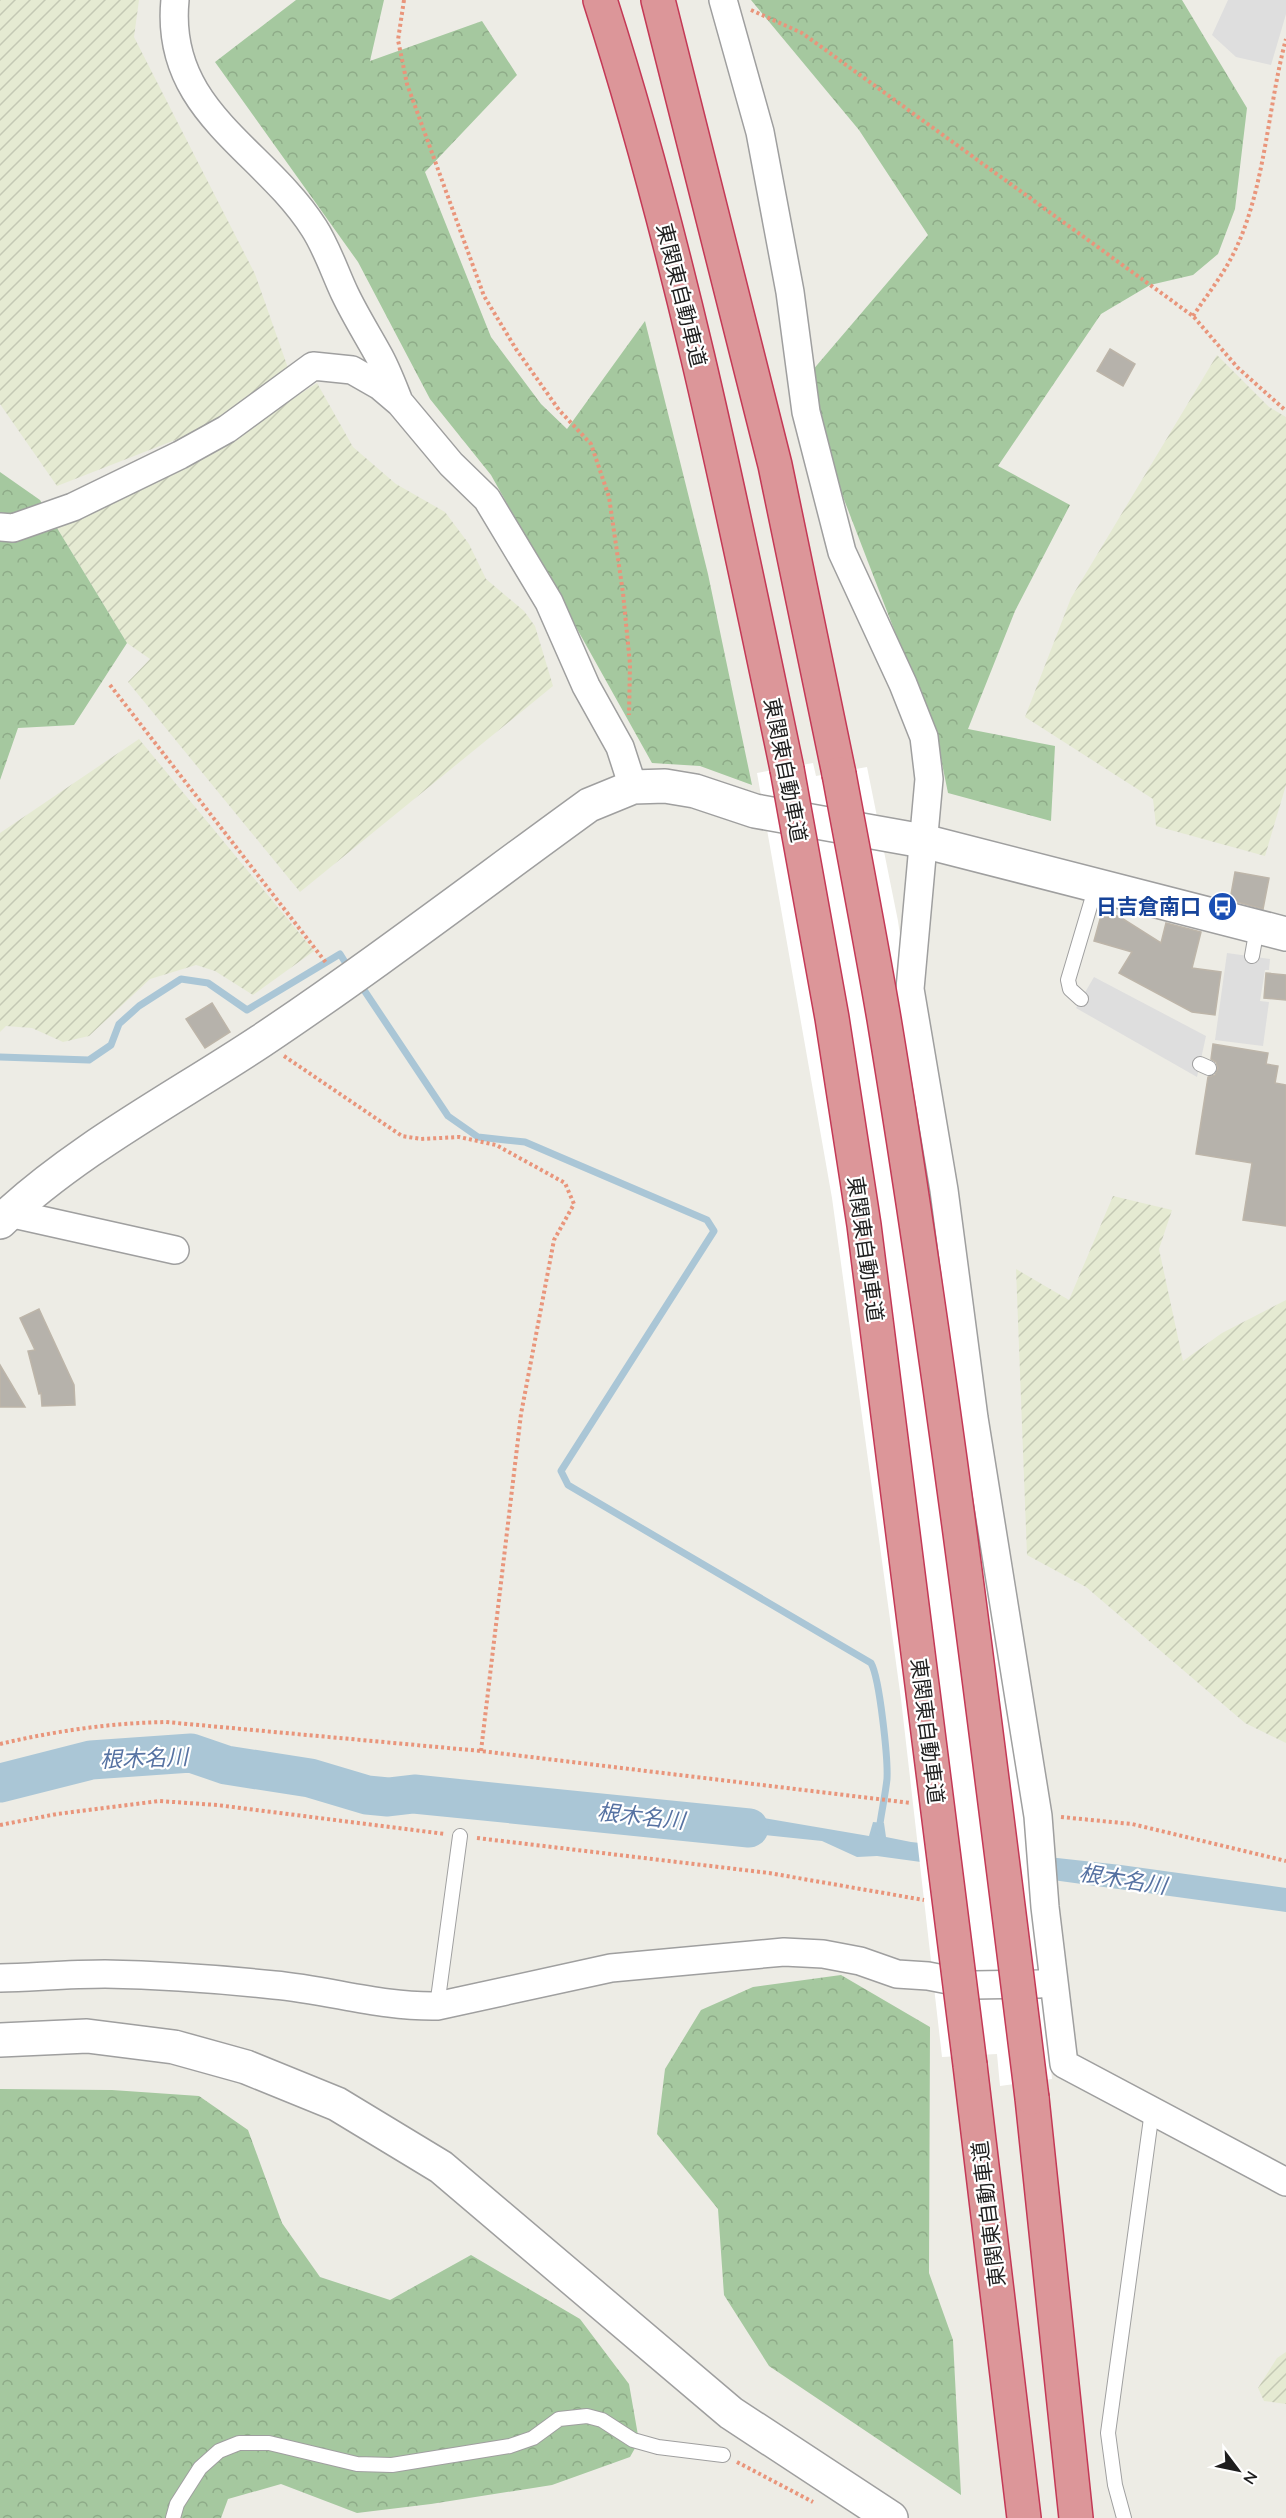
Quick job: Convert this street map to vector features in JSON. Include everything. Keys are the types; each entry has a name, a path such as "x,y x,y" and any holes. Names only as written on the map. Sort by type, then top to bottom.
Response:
{"highway":[{"name":"東関東自動車道","path":"600,0 658,194 718,441 787,769 832,1018 864,1225 970,2065 1023,2518"},
{"path":"658,0 775,465 839,774 884,1017 979,1674 1032,2098 1076,2518"}],"street":[{"path":"175,0 173,16 176,40 188,82 213,119 273,178 314,228 346,297 380,357 400,403"},
{"path":"723,0 760,132 790,292 806,412 842,552 903,684 924,736 929,779 910,988 944,1190 974,1418 1039,1822 1045,1907 1064,2064 1286,2182"},
{"path":"0,527 13,528 73,507 180,455 227,429 313,366 352,370 380,386 400,403 452,464 487,499 549,602 586,686 620,747 633,787"},
{"path":"3,1218 51,1179 126,1127 261,1041 589,805 633,787 665,786 695,791 755,811 923,841 1096,886 1265,939"},
{"path":"3,1218 175,1251"},
{"path":"0,1978 104,1974 183,1978 276,1985 382,2004 437,2006 611,1968 784,1952 823,1954 860,1961 897,1974 928,1976 974,1985 1033,1986 1054,1981"},
{"path":"0,2040 87,2036 174,2047 246,2067 337,2104 441,2168 731,2413 891,2518"}],"lane":[{"path":"1081,999 1070,989 1068,980 1096,886"},
{"path":"437,2006 460,1836"},
{"path":"1124,2518 1115,2485 1108,2433 1152,2111"},
{"path":"172,2518 177,2504 200,2468 219,2451 238,2443 270,2443 357,2464 392,2465 510,2446 532,2438 559,2420 587,2416 602,2420 633,2440 658,2447 723,2455"}],"path":[{"path":"404,0 398,40 407,84 484,296 516,350 559,410 591,444 609,496 623,593 630,664 630,712 620,747"},
{"path":"749,9 802,33 1193,316 1238,368 1286,411"},
{"path":"1193,316 1229,263 1251,205 1286,39"},
{"path":"110,685 319,952 348,979"},
{"path":"261,1041 402,1136 421,1139 459,1137 496,1145 565,1184 574,1204 554,1240 520,1414 481,1751"},
{"path":"0,1744 45,1734 121,1723 166,1722 481,1751 913,1803"},
{"path":"0,1825 57,1814 159,1801 217,1805 769,1873 931,1902"},
{"path":"1039,1822 1086,1818 1132,1824 1286,1862"},
{"path":"723,2455 814,2502"}],"green space":[{"path":"0,0 139,0 134,37 255,274 288,368 224,421 57,486 0,404"},
{"path":"296,0 384,0 370,61 482,21 517,75 425,172 491,337 541,404 567,429 645,321 708,574 752,785 700,766 652,763 491,475 430,399 358,262 215,62"},
{"path":"751,0 1182,0 1247,108 1235,209 1218,254 1193,275 1150,285 1101,314 998,466 1070,505 1015,611 968,729 1055,746 1051,821 948,793 938,744 800,385 928,235 859,130"},
{"path":"1217,355 1269,407 1286,417 1286,785 1265,856 1156,826 1153,799 1025,717 1071,598"},
{"path":"317,383 353,447 396,484 445,512 469,544 486,579 524,611 535,626 553,686 300,892 128,682 150,659 127,643 54,523 206,455"},
{"path":"0,472 40,500 127,643 74,725 18,728 0,780"},
{"path":"139,739 314,951 253,995 215,971 196,965 150,979 89,1036 63,1042 32,1028 6,1026 0,1032 0,833"},
{"path":"1113,1196 1172,1210 1159,1249 1183,1361 1222,1333 1286,1300 1286,1743 1245,1723 1086,1587 1027,1555 1016,1269 1069,1300"},
{"path":"841,1975 930,2027 929,2273 953,2340 961,2495 769,2366 724,2295 718,2209 657,2134 665,2069 701,2010 753,1987"},
{"path":"0,2089 112,2090 199,2096 248,2130 282,2223 320,2277 390,2300 471,2255 580,2319 629,2384 639,2441 630,2457 552,2485 357,2513 281,2484 228,2499 221,2518 0,2518"},
{"path":"1286,2352 1286,2404 1264,2401 1258,2388 1277,2358"}],"shaded area":[{"path":"1228,0 1286,0 1286,14 1271,65 1236,57 1212,35"},
{"path":"1227,953 1270,959 1269,970 1265,970 1260,1001 1269,1002 1263,1046 1215,1040"},
{"path":"1094,977 1206,1036 1197,1077 1076,1008"}],"water":[{"path":"715,1814 757,1817 869,1836 873,1822 884,1823 886,1837 911,1842 1121,1865 1286,1888 1286,1912 877,1856 857,1857 822,1841 689,1827"}],"pier":[{"path":"813,763 816,776 867,767 898,921 1012,1710 1052,2079 1000,2086 997,2054 942,2057 901,1699 832,1198 757,773"}],"building":[{"path":"1110,349 1135,364 1123,386 1097,371"},
{"path":"1235,872 1269,878 1263,909 1230,900"},
{"path":"1102,912 1120,917 1161,943 1166,923 1201,932 1192,968 1221,972 1215,1015 1192,1012 1119,973 1132,952 1094,941"},
{"path":"1266,973 1286,975 1286,1000 1264,998"},
{"path":"212,1003 230,1032 205,1048 186,1019"},
{"path":"1213,1044 1268,1053 1266,1064 1278,1066 1275,1083 1286,1085 1286,1226 1243,1220 1252,1163 1196,1154 1208,1077 1215,1075 1218,1068 1216,1062 1211,1059"},
{"path":"39,1309 74,1385 75,1405 42,1406 41,1393 39,1394 28,1351 35,1350 20,1318"},
{"path":"0,1365 25,1407 0,1407"}],"waterway":[{"path":"0,1057 89,1060 111,1045 119,1024 139,1006 181,979 208,983 247,1010 340,954 350,970"},
{"path":"360,984 448,1116 478,1137 525,1142 707,1220 714,1231 561,1471 568,1485 871,1663 880,1702 887,1769 879,1831"},
{"name":"根木名川","path":"0,1783 91,1760 191,1753 226,1765 310,1778 367,1795 388,1797 414,1794 749,1828"}],"place":[{"name":"日吉倉南口","path":"1222,906"}]}
